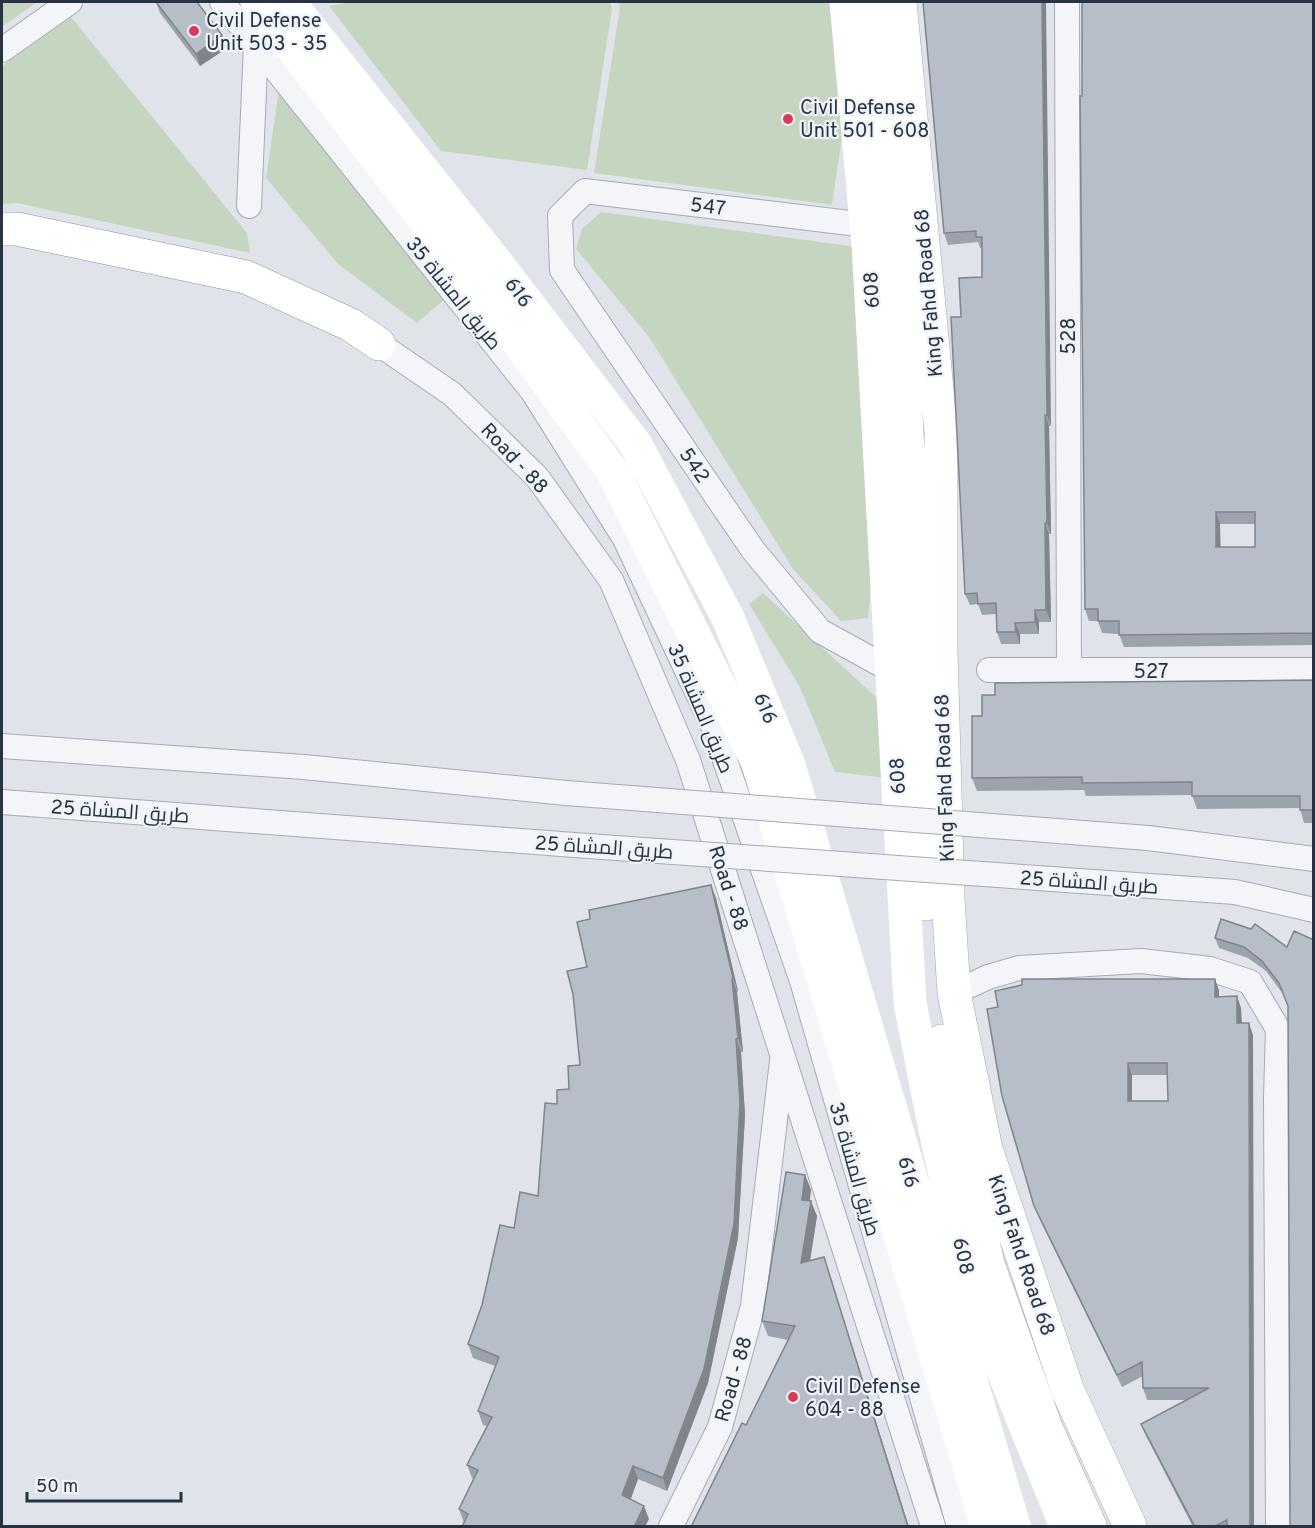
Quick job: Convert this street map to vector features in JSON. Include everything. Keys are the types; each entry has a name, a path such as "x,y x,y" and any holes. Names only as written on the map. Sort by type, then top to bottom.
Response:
{"main road":[{"name":"616","path":"257,2 518,342 613,472 758,763 987,1527"},
{"name":"616","path":"289,2 499,266 636,445 728,618 789,765 1014,1527"},
{"name":"608","path":"846,2 866,225 910,1003 935,1130 972,1294 1066,1527"},
{"name":"King Fahd Road 68","path":"874,2 896,210 919,654 916,747 930,963 955,1119 988,1264 1046,1428 1090,1527"},
{"name":"King Fahd Road 68","path":"900,2 941,432 941,650 948,899 954,993 986,1149 1068,1391 1130,1527"},
{"path":"2,229 17,229 246,277 351,325 379,344"}],"street":[{"path":"2,50 70,2"},
{"name":"طريق المشاة 35","path":"222,2 533,392 625,539 713,726 802,981 959,1527"},
{"name":"528","path":"1067,2 1069,671"},
{"path":"249,206 256,44"},
{"name":"547","path":"560,216 585,191 866,225"},
{"name":"542","path":"560,216 562,270 753,550 820,631 891,670"},
{"name":"Road - 88","path":"379,344 452,394 537,477 611,580 688,759 783,1053 753,1306 720,1427 671,1527"},
{"name":"527","path":"989,670 1314,670"},
{"path":"2,746 304,767 566,793 1148,838 1314,859"},
{"name":"طريق المشاة 25","path":"2,802 1235,892 1314,910"},
{"path":"954,993 988,977 1019,968 1141,961 1209,969 1250,982 1278,1029 1276,1097 1278,1527"},
{"path":"818,1043 783,1053 933,1527"}],"green space":[{"path":"2,2 37,2 2,27"},
{"path":"350,2 610,2 612,9 587,170 441,151 329,6"},
{"path":"618,2 836,2 842,136 832,205 594,173 620,8"},
{"path":"71,17 247,233 250,253 17,203 2,204 2,66"},
{"path":"279,90 445,299 417,323 338,264 266,178"},
{"path":"601,212 857,247 873,564 868,618 841,621 793,569 649,337 576,249 582,229"},
{"path":"763,593 878,699 886,778 835,772 800,687 749,604"}],"building":[{"name":"Civil Defense Unit 503 - 35","path":"156,2 197,2 222,35 196,54"},
{"path":"923,2 1042,2 1047,415 1045,415 1046,610 1035,610 1035,622 1015,623 1016,632 997,632 996,603 978,604 977,593 965,594 951,317 961,317 959,278 982,277 982,237 976,237 976,231 944,233"},
{"path":"1082,2 1314,2 1314,633 1119,635 1119,621 1098,621 1098,609 1085,609 1080,96 1082,96","holes":["1216,512 1255,512 1255,547 1216,547"]},
{"path":"1314,680 1314,810 1300,810 1300,796 1192,796 1192,782 1082,783 1082,777 972,778 972,716 982,716 982,695 995,695 995,683"},
{"path":"711,885 733,978 738,1038 736,1039 740,1102 734,1224 704,1369 663,1478 633,1466 622,1495 644,1506 634,1527 462,1527 468,1514 459,1509 478,1470 467,1465 492,1417 478,1411 499,1357 468,1344 482,1305 500,1225 514,1228 520,1192 538,1196 545,1103 557,1104 557,1090 569,1089 568,1066 580,1065 573,994 567,971 587,967 577,922 590,919 589,910"},
{"path":"1221,919 1251,929 1255,924 1287,947 1294,931 1314,940 1314,1527 1290,1527 1288,1006 1279,983 1262,961 1244,947 1215,938"},
{"path":"1022,979 1215,979 1215,997 1237,996 1237,1023 1249,1023 1250,1527 1227,1527 1227,1520 1213,1527 1195,1527 1141,1424 1209,1388 1143,1388 1142,1362 1117,1375 1034,1206 1002,1096 987,1009 998,1007 995,991 1022,985","holes":["1128,1063 1167,1063 1168,1101 1128,1101"]},
{"path":"786,1172 805,1175 802,1200 811,1201 801,1263 824,1257 908,1527 691,1527 742,1423 746,1425 795,1326 762,1321"}],"place":[{"name":"Civil Defense Unit 503 - 35","path":"194,31"},
{"name":"Civil Defense Unit 501 - 608","path":"788,119"},
{"name":"Civil Defense 604 - 88","path":"793,1397"}]}
